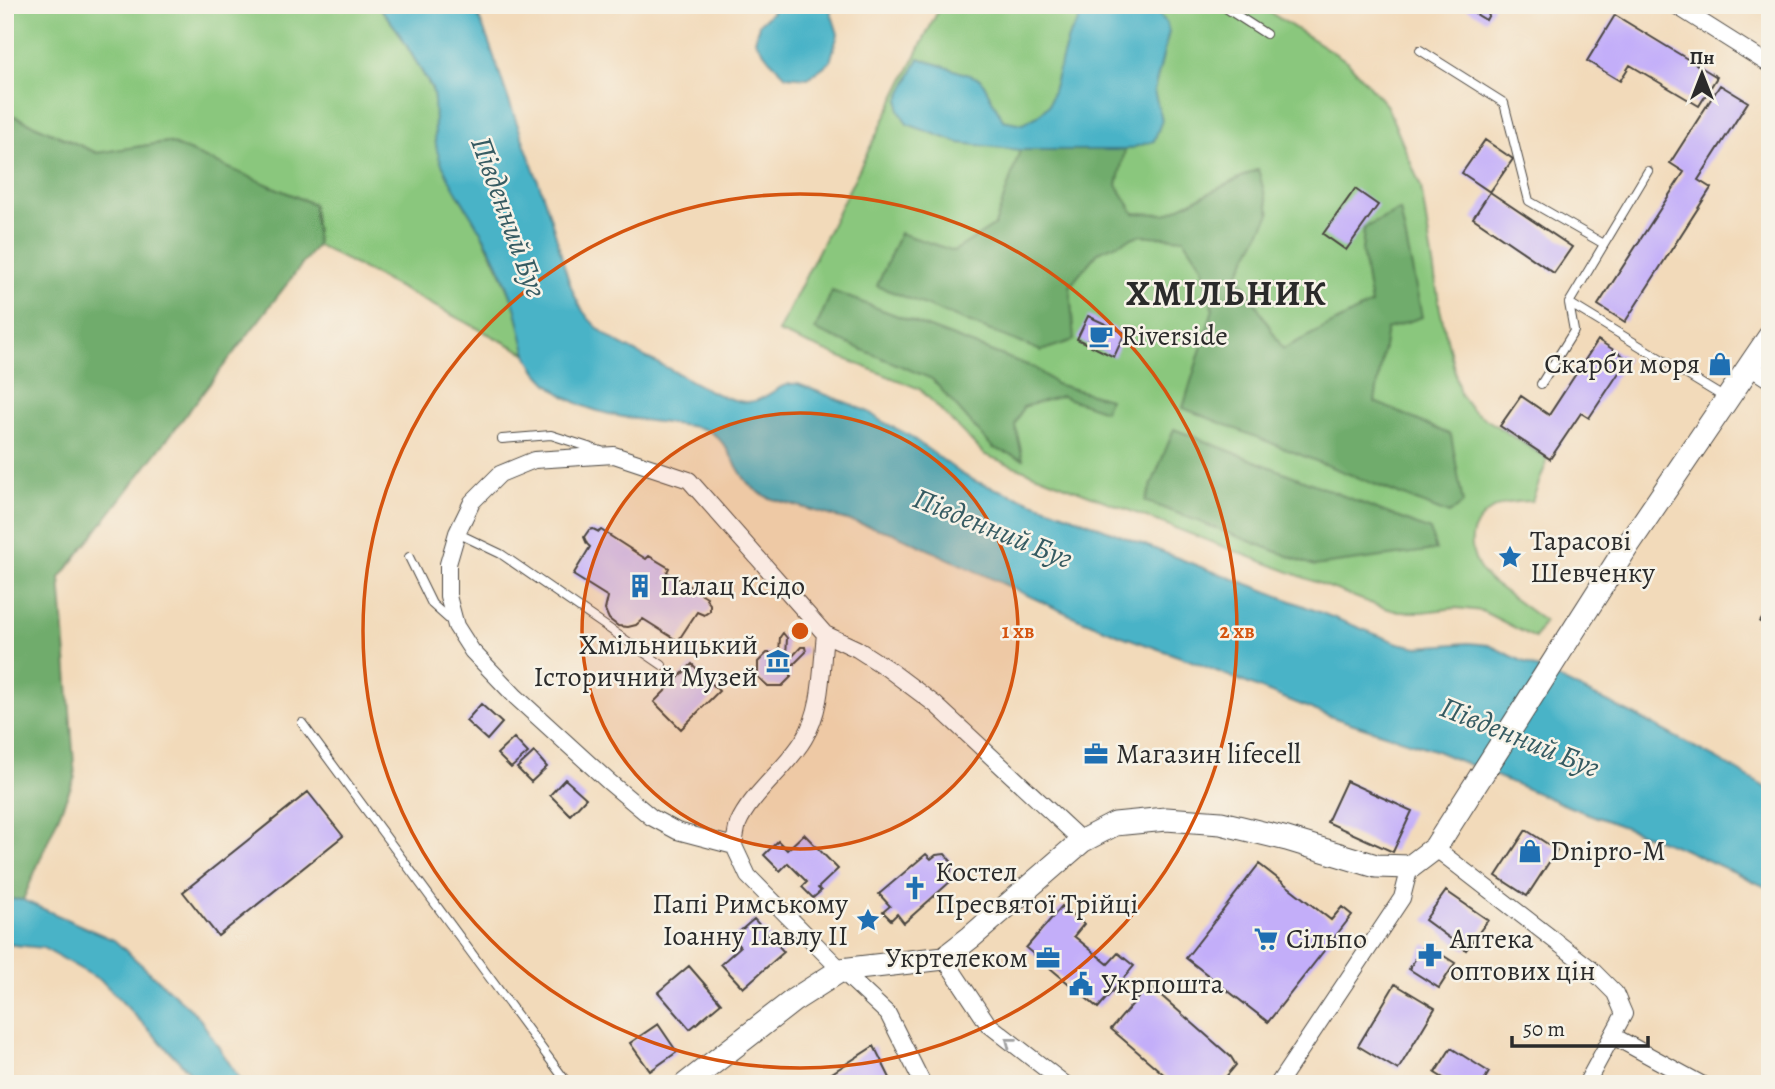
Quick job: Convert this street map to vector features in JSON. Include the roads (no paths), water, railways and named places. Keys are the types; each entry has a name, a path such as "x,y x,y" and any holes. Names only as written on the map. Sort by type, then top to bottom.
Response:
{"main road":[{"path":"686,1084 794,1000 841,970 944,958 1082,841 1115,824 1166,819 1221,823 1287,839 1376,866 1410,867 1435,848 1628,545 1770,335"}],"street":[{"path":"1675,5 1770,65"},
{"path":"1750,367 1770,380"},
{"path":"734,845 677,831 651,817 516,697 471,651 456,626 448,596 448,564 457,533 471,502 500,474 534,460 614,456 689,480 825,634 888,668 936,705 1082,841"},
{"path":"825,634 818,706 805,738 748,808 737,826 734,845 748,876 888,1014 923,1084"},
{"path":"1435,848 1590,968 1615,993 1624,1014 1586,1084"},
{"path":"1278,1084 1402,898 1410,867"},
{"path":"944,958 988,1024 1065,1084"},
{"path":"1613,1036 1701,1084"}],"lane":[{"path":"1221,5 1266,34"},
{"path":"1420,50 1504,103 1529,201 1604,244"},
{"path":"1541,384 1574,331 1569,303 1648,171"},
{"path":"1569,303 1727,400"},
{"path":"502,439 551,435 614,456"},
{"path":"457,533 501,554 662,665"},
{"path":"408,556 432,604 456,626"},
{"path":"302,723 568,1084"}],"water":[{"name":"Південний Буг","path":"378,5 473,5 542,193 573,291 592,322 623,346 704,388 739,401 756,400 783,386 798,384 869,412 907,434 963,475 977,482 1398,643 1418,647 1468,643 1489,645 1638,717 1770,790 1770,889 1681,848 1570,807 1434,750 1329,716 1077,618 893,533 769,498 750,485 722,442 706,430 603,412 581,405 563,395 542,378 533,366 502,273 439,157 435,141 432,89 398,31"},
{"path":"766,5 829,6 838,34 830,62 808,78 786,76 755,41 759,24 773,11"},
{"path":"1088,5 1154,5 1166,23 1169,32 1154,91 1162,120 1154,141 1125,150 1020,150 959,143 907,124 899,110 899,99 919,58 981,79 1003,120 1022,124 1038,116 1049,105 1068,38"},
{"path":"5,899 23,900 114,940 198,1016 243,1084 201,1084 102,981 43,948 5,944"}],"place":[{"name":"Riverside","path":"1101,336"},
{"name":"Скарби моря","path":"1720,364"},
{"name":"Тарасові Шевченку","path":"1510,557"},
{"name":"Палац Ксідо","path":"640,586"},
{"name":"Хмільницький Історичний Музей","path":"778,661"},
{"name":"Магазин lifecell","path":"1096,754"},
{"name":"Dnipro-M","path":"1530,851"},
{"name":"Костел Пресвятої Трійці","path":"915,888"},
{"name":"Папі Римському Іоанну Павлу ІІ","path":"868,920"},
{"name":"Сільпо","path":"1266,939"},
{"name":"Аптека оптових цін","path":"1430,955"},
{"name":"Укртелеком","path":"1048,958"},
{"name":"Укрпошта","path":"1081,984"}],"district":[{"name":"ХМІЛЬНИК","path":"1227,293"}]}
